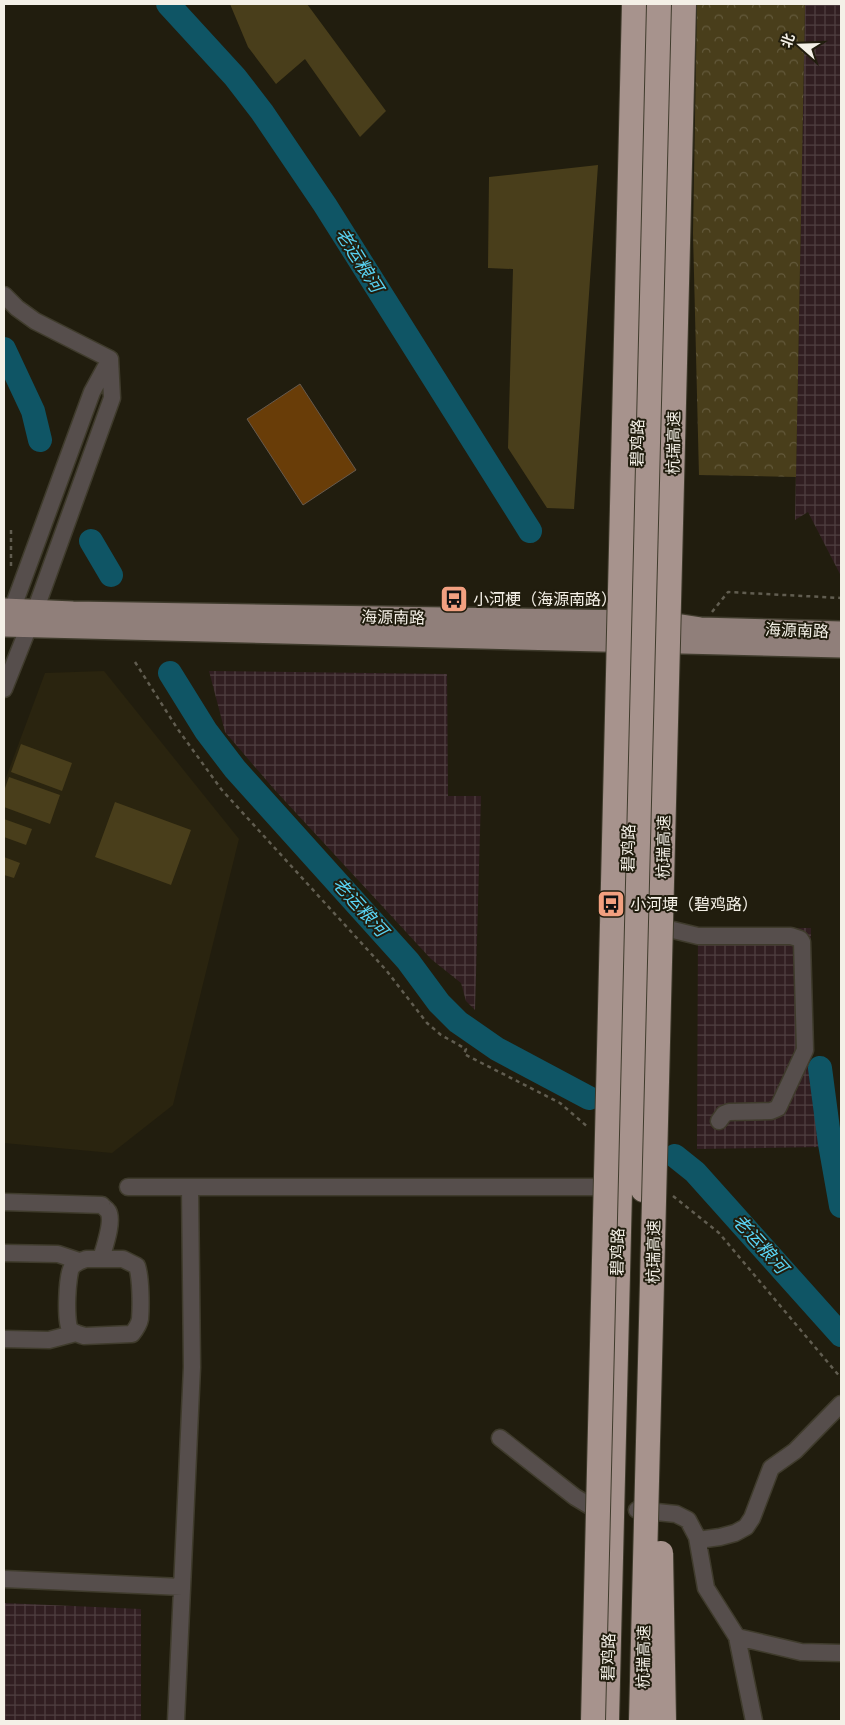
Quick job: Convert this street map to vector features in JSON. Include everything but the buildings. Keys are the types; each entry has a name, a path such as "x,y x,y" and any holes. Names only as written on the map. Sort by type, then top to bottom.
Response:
{"highway":[{"path":"593,1721 634,4"},
{"name":"碧鸡路","path":"630,1721 648,930 644,632 647,4"},
{"name":"碧鸡路","path":"607,1721 619,1187 644,632 669,4"},
{"name":"杭瑞高速","path":"642,1721 684,4"},
{"path":"655,1173 664,1721"}],"main road":[{"name":"海源南路","path":"6,617 644,632 841,647"},
{"name":"海源南路","path":"644,632 700,628 841,632"}],"street":[{"path":"4,295 34,321 110,359"},
{"path":"6,617 92,392 110,359"},
{"path":"4,689 32,618 112,398 110,359"},
{"path":"648,930 674,930 698,936 792,936 800,939 802,942 805,1050 778,1108 771,1111 729,1112 724,1114 719,1121"},
{"path":"176,1721 192,1366 190,1186"},
{"path":"128,1187 619,1187"},
{"path":"4,1202 102,1205 108,1210 110,1218 101,1259"},
{"path":"4,1253 58,1254 79,1261 123,1259 137,1266 140,1274 140,1320 132,1334 84,1336 70,1329 68,1321 69,1274 72,1266 79,1261"},
{"path":"4,1339 49,1340 76,1333"},
{"path":"698,1540 735,1533 746,1527 752,1518 771,1468 795,1451 841,1404"},
{"path":"500,1438 575,1497 611,1519"},
{"path":"635,1509 676,1514 688,1520 698,1540 706,1588 737,1636 754,1721"},
{"path":"4,1579 182,1587"},
{"path":"737,1636 801,1652 841,1653"}],"path":[{"path":"700,628 728,592 841,598"},
{"path":"136,662 178,728 221,789 386,970 427,1023 441,1035 466,1049 464,1054 560,1103 590,1128"},
{"path":"672,1195 719,1233 841,1378"}],"shaded area":[{"path":"805,4 841,4 841,576 808,512 795,520"},
{"path":"104,671 239,839 173,1105 112,1153 4,1143 4,783 45,673"},
{"path":"209,671 447,674 448,796 481,796 475,1010 466,1001 461,983 431,959 273,788 225,732"},
{"path":"698,928 811,928 810,1064 820,1147 697,1149"},
{"path":"4,1603 141,1609 141,1721 4,1721"}],"green space":[{"path":"230,4 307,4 386,111 360,137 305,59 276,84 248,47"},
{"path":"697,4 805,4 796,477 699,475 693,233"},
{"path":"598,165 574,509 547,508 508,448 513,269 488,268 489,177"},
{"path":"21,744 72,763 62,791 11,772"},
{"path":"9,777 60,795 50,824 4,807 4,791"},
{"path":"115,802 191,830 171,885 95,857"},
{"path":"4,819 32,829 26,845 4,837"},
{"path":"4,857 20,863 14,878 4,875"}],"waterway":[{"name":"老运粮河","path":"168,4 235,77 262,112 325,205 530,531"},
{"name":"老运粮河","path":"4,349 33,411 40,440"},
{"name":"老运粮河","path":"91,541 111,575"},
{"name":"老运粮河","path":"170,673 206,731 235,769 408,961 439,1003 458,1022 497,1049 589,1098"},
{"name":"老运粮河","path":"820,1068 830,1144 841,1206"},
{"name":"老运粮河","path":"675,1156 695,1172 841,1335"}],"place":[{"name":"小河梗（海源南路）","path":"454,599"},
{"name":"小河埂（碧鸡路）","path":"611,904"}]}
